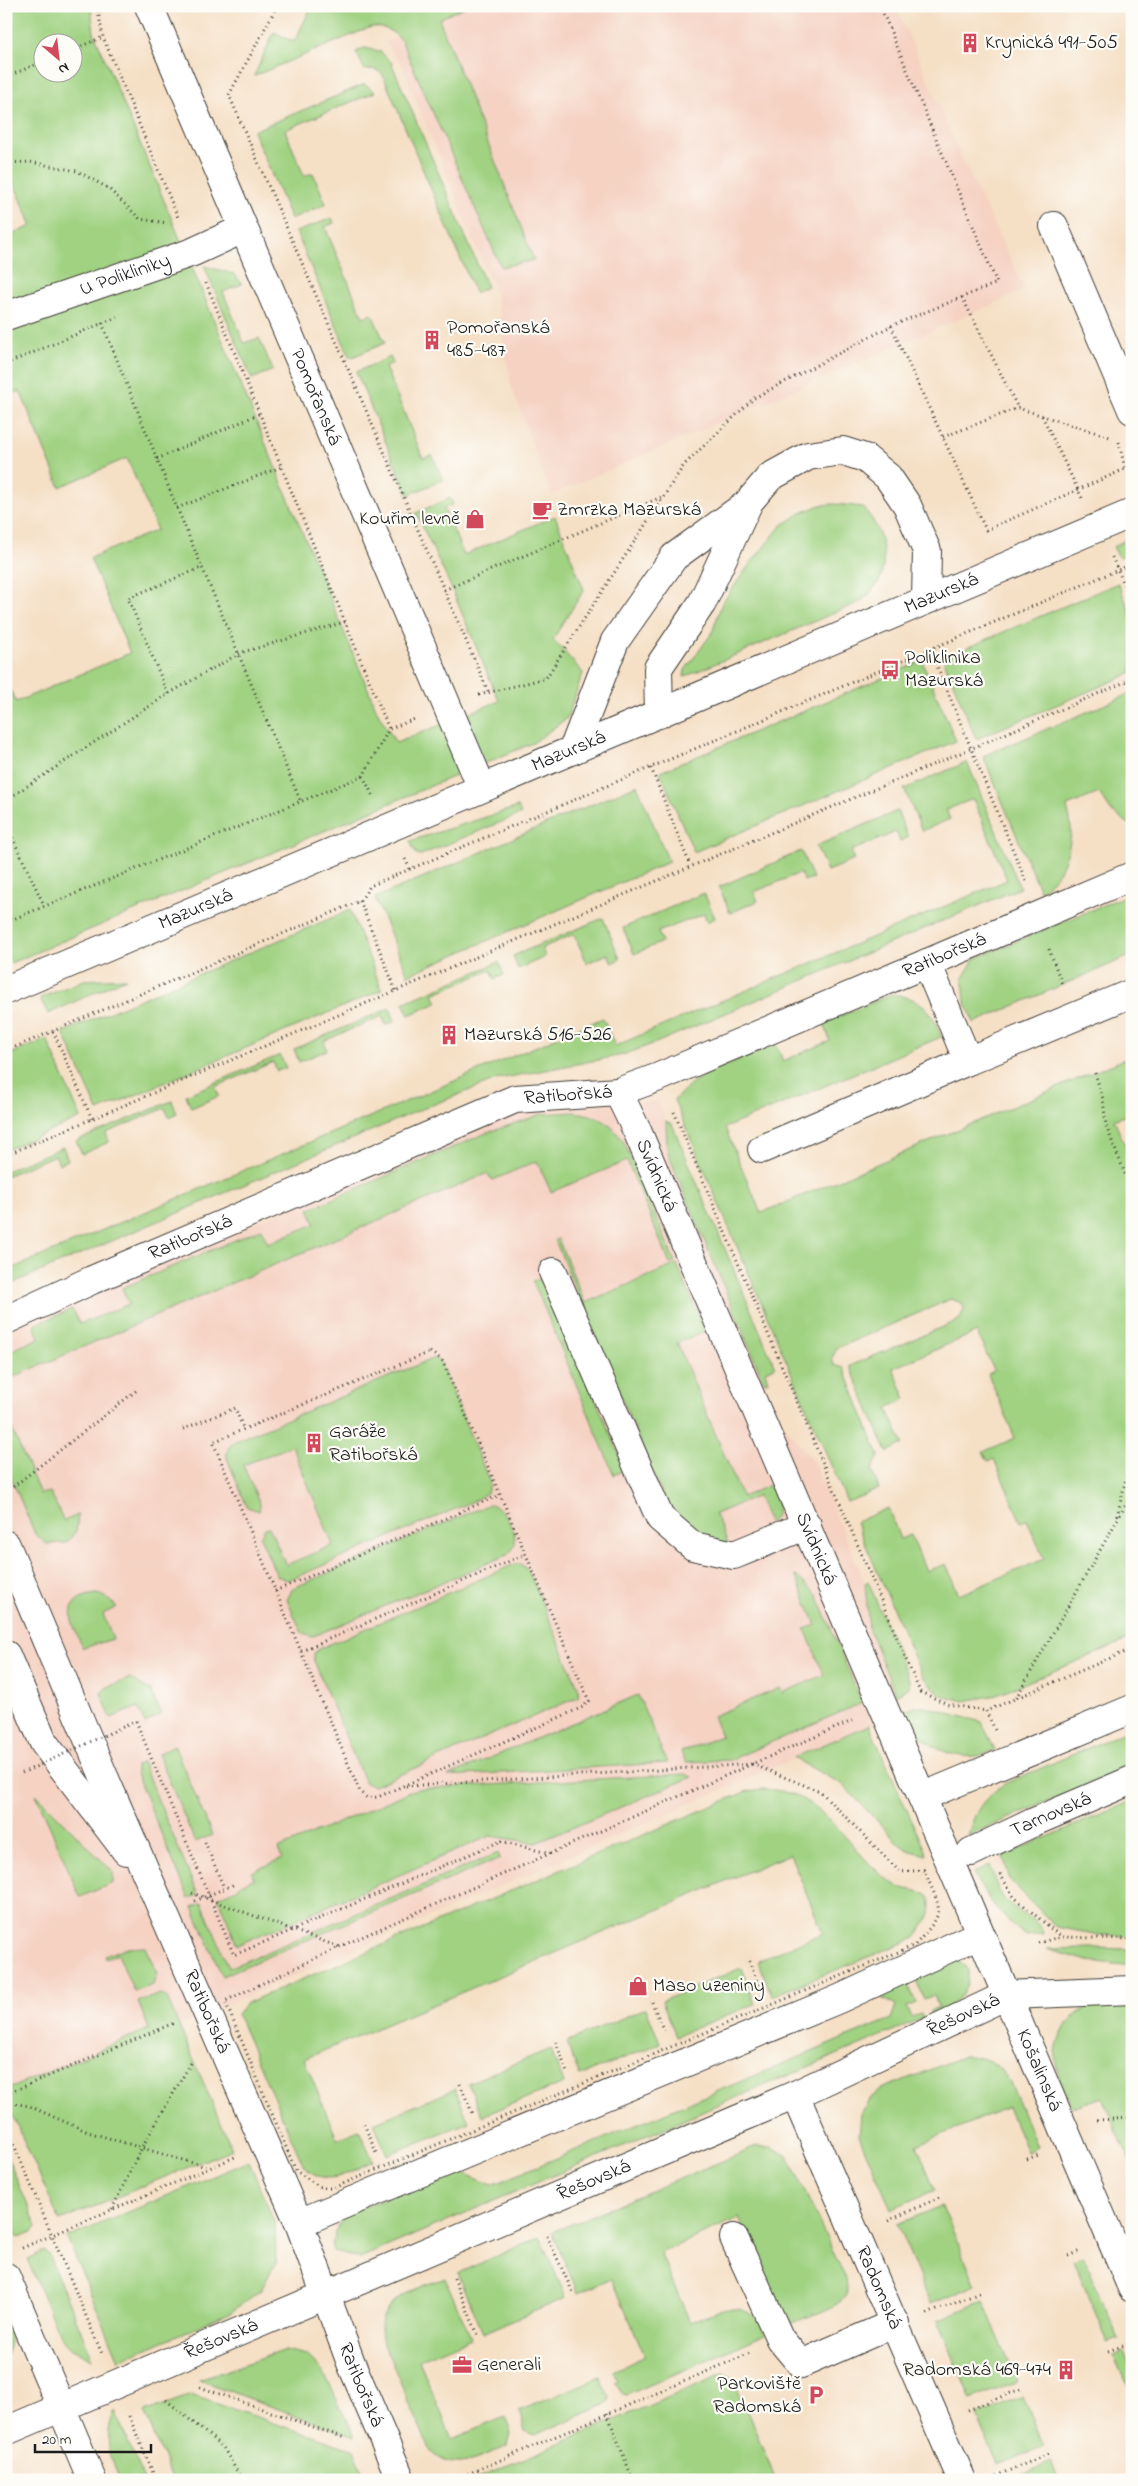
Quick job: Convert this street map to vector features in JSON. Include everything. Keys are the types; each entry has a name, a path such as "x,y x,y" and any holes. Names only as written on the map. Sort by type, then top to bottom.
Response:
{"street":[{"name":"Pomořanská","path":"148,6 482,788"},
{"path":"1054,226 1132,410"},
{"name":"U Polikliniky","path":"6,316 193,252 243,229"},
{"path":"659,714 658,668 702,603 748,504 770,477 808,456 843,451 865,458 888,477 906,505 927,551 926,600"},
{"path":"573,750 615,641 674,557 748,504"},
{"name":"Mazurská","path":"6,990 1132,513"},
{"name":"Ratibořská","path":"6,1320 111,1272 515,1099 618,1092 659,1077 1132,876"},
{"path":"927,963 968,1061"},
{"path":"762,1149 1132,992"},
{"name":"Svídnická","path":"618,1092 638,1133 922,1797"},
{"path":"553,1272 660,1518 693,1546 734,1555 807,1525"},
{"name":"Ratibořská","path":"6,1545 299,2223 351,2363 401,2480"},
{"path":"6,1655 44,1743 154,1887"},
{"path":"922,1797 1132,1709"},
{"name":"Tarnovská","path":"979,1849 1034,1822 1132,1780"},
{"name":"Košalinská","path":"922,1797 1132,2288"},
{"path":"299,2223 839,1999 980,1934"},
{"name":"Řešovská","path":"6,2432 795,2095 1008,1996 1132,1990"},
{"name":"Radomská","path":"795,2095 962,2480"},
{"path":"734,2238 780,2338 801,2364 895,2323"},
{"path":"6,2276 92,2480"}],"path":[{"path":"6,164 30,162 77,171 108,188 140,219 181,225 103,37 97,6"},
{"path":"277,6 229,95 488,691"},
{"path":"6,922 300,800 364,776 389,729 488,691 546,678 684,465 754,398 891,326 997,283 880,6"},
{"path":"82,46 103,37"},
{"path":"6,78 32,66"},
{"path":"193,252 389,729"},
{"path":"962,297 1018,408"},
{"path":"6,364 119,316"},
{"path":"102,323 177,508 240,652 300,800"},
{"path":"891,326 986,530 1132,466"},
{"path":"943,437 1018,408 1119,440 1125,469"},
{"path":"157,459 259,414"},
{"path":"1041,416 1077,489"},
{"path":"177,508 281,468"},
{"path":"444,590 664,496"},
{"path":"6,1051 360,901 370,886 1132,564"},
{"path":"168,694 128,598 203,567"},
{"path":"6,800 168,694 240,652 345,622"},
{"path":"930,649 1030,891"},
{"path":"6,1155 1132,679"},
{"path":"651,768 690,865"},
{"path":"6,824 44,905"},
{"path":"360,901 396,991"},
{"path":"1046,940 1062,984"},
{"path":"53,1031 92,1119"},
{"path":"1095,1073 1103,1099 1106,1126 1132,1191"},
{"path":"674,1112 920,1692 948,1704 986,1711 1132,1648"},
{"path":"430,1352 442,1360 500,1495 589,1701 583,1707 378,1797 367,1798 360,1792 213,1442 430,1352"},
{"path":"9,1490 138,1390"},
{"path":"183,1429 235,1408 244,1430"},
{"path":"1116,1522 1132,1454"},
{"path":"1016,1698 1132,1494"},
{"path":"275,1591 500,1495"},
{"path":"301,1651 526,1554"},
{"path":"986,1711 998,1738"},
{"path":"402,1786 752,1764 821,1792 900,1872 924,1870 940,1907 936,1921 915,1945 382,2168 333,2188 322,2188 296,2171 225,2000 339,1947 752,1764 858,1718"},
{"path":"22,1773 136,1720 234,1955 501,1841 551,1854"},
{"path":"205,1842 224,1888"},
{"path":"979,1849 1014,1897 1061,1937"},
{"path":"192,1903 235,1884"},
{"path":"184,1890 339,1947"},
{"path":"1038,1943 1061,1937 1132,1939"},
{"path":"749,1961 767,2007"},
{"path":"652,2002 670,2047"},
{"path":"6,2094 183,2019"},
{"path":"556,2042 573,2087"},
{"path":"112,2210 142,2147 192,2061"},
{"path":"460,2084 478,2128"},
{"path":"6,2102 29,2106 88,2132 211,2168"},
{"path":"364,2124 382,2168"},
{"path":"6,2126 105,2360"},
{"path":"22,2248 240,2155"},
{"path":"885,2222 942,2196"},
{"path":"547,2235 574,2295"},
{"path":"453,2275 478,2335"},
{"path":"924,2315 982,2292"},
{"path":"1108,2351 1128,2344"},
{"path":"454,2480 753,2351"},
{"path":"194,2385 351,2440"},
{"path":"965,2411 1024,2388"},
{"path":"165,2397 168,2404 197,2424 223,2447 242,2480"},
{"path":"125,2407 156,2480"},
{"path":"607,2413 633,2480"},
{"path":"993,2477 1051,2453"}],"shaded area":[{"path":"469,6 896,6 962,159 1025,290 551,495 511,385 496,295 401,64 386,42"},
{"path":"658,1101 666,1121 667,1148 671,1161 780,1419 814,1463 865,1583 869,1630 903,1711 6,2101 6,1329 519,1110"}],"green space":[{"path":"6,6 91,6 94,33 378,713 396,743 499,701 450,585 416,513 450,498 453,504 444,509 464,555 555,516 584,590 553,639 583,673 567,718 533,743 6,965 6,681 16,702 130,653 90,558 157,530 127,458 60,487 20,391 6,397 6,237 32,226 11,176 6,178 6,27 13,23"},
{"path":"312,6 466,6 439,19 534,260 501,267 401,40 395,34 384,28 371,27 254,76 274,32 294,42"},
{"path":"364,48 380,51 391,62 487,287 475,293 382,73 373,69 365,70 356,52"},
{"path":"365,84 375,92 285,130 304,176 313,173 326,204 291,219 253,131"},
{"path":"332,218 334,223 325,227 363,317 372,314 385,343 350,358 296,232"},
{"path":"204,266 234,274 242,284 223,292 244,343 259,338 273,370 252,379"},
{"path":"390,357 393,363 385,367 423,458 432,455 443,480 408,495 356,372"},
{"path":"835,504 863,507 878,531 884,557 880,579 873,589 862,601 684,677 685,670 712,633 722,603 781,526 801,513 820,505"},
{"path":"1132,536 1132,553 1119,557 1113,547"},
{"path":"1118,583 1132,616 1132,673 976,739 943,658"},
{"path":"922,661 956,741 694,852 660,772"},
{"path":"1132,693 1132,826 1112,812 1099,793 1067,806 1071,823 1069,847 1059,872 1040,891 983,756"},
{"path":"967,762 1020,888 658,1042 623,1055 499,1079 427,1107 6,1286 6,1271 603,1018 615,1046 1007,880 973,799 946,810 950,819 922,831 904,789"},
{"path":"637,785 669,862 408,975 375,898"},
{"path":"518,807 521,814 421,855 416,854 410,841"},
{"path":"897,811 908,837 900,841 896,832 851,851 854,860 827,871 816,846"},
{"path":"801,851 813,878 804,881 800,873 754,892 758,901 730,913 719,887"},
{"path":"704,893 715,918 707,922 704,914 658,932 662,942 634,954 623,928"},
{"path":"1132,893 1132,955 974,1023 965,1001 963,978 974,959"},
{"path":"350,910 382,990 98,1111 63,1032"},
{"path":"603,918 620,959 612,963 608,954 587,963 574,934 542,948 545,957 518,969 513,956"},
{"path":"499,962 504,975 495,979 491,970 433,994 437,1003 409,1015 403,1003"},
{"path":"126,978 48,1014 40,998 84,980"},
{"path":"892,994 911,999 924,1006 933,1018 941,1037 725,1128 761,1213 1132,1056 1132,1113 1114,1120 1132,1161 1132,1638 997,1695 964,1701 941,1695 922,1676 856,1522 888,1508 900,1539 911,1535 926,1571 946,1564 959,1595 1044,1559 1027,1520 1021,1522 994,1459 988,1461 983,1452 1015,1438 988,1374 994,1371 977,1332 893,1368 906,1399 887,1408 903,1444 887,1452 850,1366 959,1320 964,1309 962,1303 951,1299 837,1348 832,1358 834,1365 844,1368 879,1456 872,1470 879,1489 847,1502 674,1100 693,1082 716,1069 776,1044 783,1061 830,1041 824,1023"},
{"path":"390,1008 395,1021 386,1025 382,1016 324,1041 327,1050 299,1062 294,1049"},
{"path":"47,1039 81,1118 6,1150 6,1056"},
{"path":"280,1055 286,1068 277,1071 273,1062 215,1087 219,1096 191,1108 186,1095"},
{"path":"172,1101 177,1113 169,1117 165,1108 106,1133 109,1142 82,1154 76,1141"},
{"path":"575,1112 604,1121 614,1129 624,1142 675,1262 670,1264 627,1161 551,1192 537,1161 493,1180 486,1174 6,1380 6,1353 39,1338 34,1325 72,1309 80,1324 129,1304 122,1288 261,1229 268,1243 315,1224 309,1209 484,1134 542,1114"},
{"path":"666,1121 672,1124 775,1367 765,1371 768,1381 764,1382 671,1161 667,1148"},
{"path":"63,1147 68,1160 59,1164 55,1155 6,1176 6,1171"},
{"path":"558,1239 585,1303 677,1264 705,1331 677,1343 742,1497 770,1485 776,1500 777,1510 774,1519 769,1523 758,1496 715,1514 728,1543 713,1543 669,1511 555,1240"},
{"path":"542,1278 626,1469 614,1475 533,1281"},
{"path":"434,1358 440,1362 490,1483 487,1493 476,1500 294,1578 287,1580 277,1576 260,1537 265,1528 269,1527 286,1565 333,1545 292,1446 243,1465 260,1504 259,1511 247,1507 227,1458 230,1446 235,1441"},
{"path":"6,1415 40,1494 50,1492 64,1521 78,1515 76,1531 66,1543 47,1544 35,1534 6,1466"},
{"path":"490,1504 504,1513 513,1531 515,1544 507,1555 311,1637 302,1633 287,1600 293,1588"},
{"path":"515,1564 520,1564 528,1570 579,1689 578,1697 374,1786 365,1783 314,1661 314,1653 321,1648"},
{"path":"795,1575 817,1595 862,1703 730,1760 686,1762 681,1752 721,1736 713,1716 780,1688 782,1693 824,1675 805,1629 816,1625"},
{"path":"868,1581 909,1680 909,1687 896,1695 869,1630 865,1583"},
{"path":"98,1594 104,1596 117,1607 103,1614 113,1639 83,1648 75,1630 71,1613 77,1600 85,1596"},
{"path":"130,1678 151,1691 161,1714 145,1724 138,1707 111,1718 101,1693 106,1688"},
{"path":"638,1695 667,1763 448,1776"},
{"path":"924,1706 982,1722 995,1751 981,1755 954,1755 929,1743 910,1723 903,1711 912,1707"},
{"path":"869,1725 927,1855 908,1850 899,1844 842,1784 793,1758"},
{"path":"1132,1729 1132,1765 968,1836 973,1819 980,1806 1004,1784"},
{"path":"174,1745 212,1835 195,1842 158,1754"},
{"path":"142,1762 198,1895 189,1899 136,1774 136,1766"},
{"path":"686,1774 692,1777 536,1843 490,1836 237,1945 218,1897 239,1888 238,1885 254,1879 252,1872 282,1859 278,1849 416,1789"},
{"path":"761,1789 782,1791 799,1798 815,1808 830,1820 885,1878 900,1887 927,1895 930,1898 931,1910 925,1924 915,1938 772,1996 758,1961 823,1933 790,1854 304,2059 337,2139 359,2130 373,2161 346,2174 330,2178 313,2174 304,2167 237,2014 246,2003 745,1792"},
{"path":"36,1794 113,1872 113,1883 80,1897"},
{"path":"1132,1801 1132,1936 1099,1935 1056,1927 1010,1880 1003,1856"},
{"path":"498,1853 500,1858 222,1976 193,1907 202,1903 229,1968"},
{"path":"990,1865 1000,1893 1006,1901 1038,1924 1044,1934 1026,1936 989,1899 973,1873"},
{"path":"145,1947 157,1973 153,1985 134,1992 118,1954 106,1959 105,1956 125,1948"},
{"path":"1046,1949 1132,1949 1132,1966 1088,1961"},
{"path":"956,1960 968,1971 966,1987 952,2004 931,2015 930,2011 938,2007 934,1995 924,1999 914,1975"},
{"path":"741,1968 755,2004 676,2036 662,2001"},
{"path":"906,1979 916,2003 906,2007 911,2017 921,2014 923,2018 360,2258 337,2253 332,2250 334,2233 346,2214 454,2169 492,2185 891,2019 896,2005 873,1993"},
{"path":"160,1994 167,1998 232,2149 60,2221 6,2101 6,2090 149,2029 138,2002"},
{"path":"1132,2002 1132,2166 1102,2097 1073,2108 1059,2077 1056,2053 1061,2034 1066,2025 1081,2012 1100,2004"},
{"path":"646,2008 660,2043 580,2076 566,2042"},
{"path":"550,2049 564,2083 482,2116 468,2083"},
{"path":"964,2056 988,2060 1006,2076 1016,2095 1037,2147 1027,2152 1008,2107 917,2145 935,2190 891,2209 859,2136 861,2114 869,2099 884,2088"},
{"path":"455,2089 469,2122 387,2155 374,2123"},
{"path":"756,2147 771,2147 788,2156 846,2279 847,2289 844,2298 825,2310 786,2325 739,2218 660,2253 690,2322 722,2310 742,2310 751,2314 759,2322 766,2334 627,2395 623,2394 615,2382 618,2380 614,2371 645,2356 612,2279 578,2293 552,2232"},
{"path":"6,2154 37,2227 34,2231 17,2238 6,2212"},
{"path":"249,2161 275,2224 276,2262 261,2290 231,2312 119,2360 67,2238"},
{"path":"942,2206 976,2285 931,2304 897,2224"},
{"path":"540,2237 566,2298 483,2333 458,2273"},
{"path":"44,2251 48,2254 93,2359 72,2349 61,2338 27,2259"},
{"path":"1083,2256 1119,2339 1108,2343 1073,2260"},
{"path":"445,2278 471,2338 419,2360 452,2439 505,2417 511,2433 508,2446 478,2459 458,2463 448,2462 439,2458 430,2450 382,2340 381,2330 382,2320 392,2304 418,2288"},
{"path":"983,2301 1017,2381 971,2400 938,2320"},
{"path":"6,2317 10,2336 6,2355"},
{"path":"285,2350 307,2355 323,2371 355,2437 199,2380"},
{"path":"1124,2352 1132,2370 1132,2398 1114,2356"},
{"path":"723,2374 730,2376 734,2380 776,2480 474,2480"},
{"path":"600,2377 609,2398 607,2404 535,2435 525,2431 519,2411"},
{"path":"191,2395 354,2450 366,2480 173,2480 144,2412"},
{"path":"1023,2397 1044,2446 998,2465 977,2416"},
{"path":"115,2411 144,2480 120,2480 116,2471 110,2454 108,2438 111,2420"},
{"path":"1051,2462 1058,2480 1008,2480"}],"place":[{"name":"Krynická 491-505","path":"970,43"},
{"name":"Pomořanská 485-487","path":"432,340"},
{"name":"Zmrzka Mazurská","path":"542,510"},
{"name":"Kouřim levně","path":"475,519"},
{"name":"Poliklinika Mazurská","path":"890,670"},
{"name":"Mazurská 516-526","path":"449,1035"},
{"name":"Garáže Ratibořská","path":"314,1443"},
{"name":"Maso uzeniny","path":"638,1986"},
{"name":"Generali","path":"462,2365"},
{"name":"Radomská 469-474","path":"1066,2370"},
{"name":"Parkoviště Radomská","path":"816,2395"}]}
